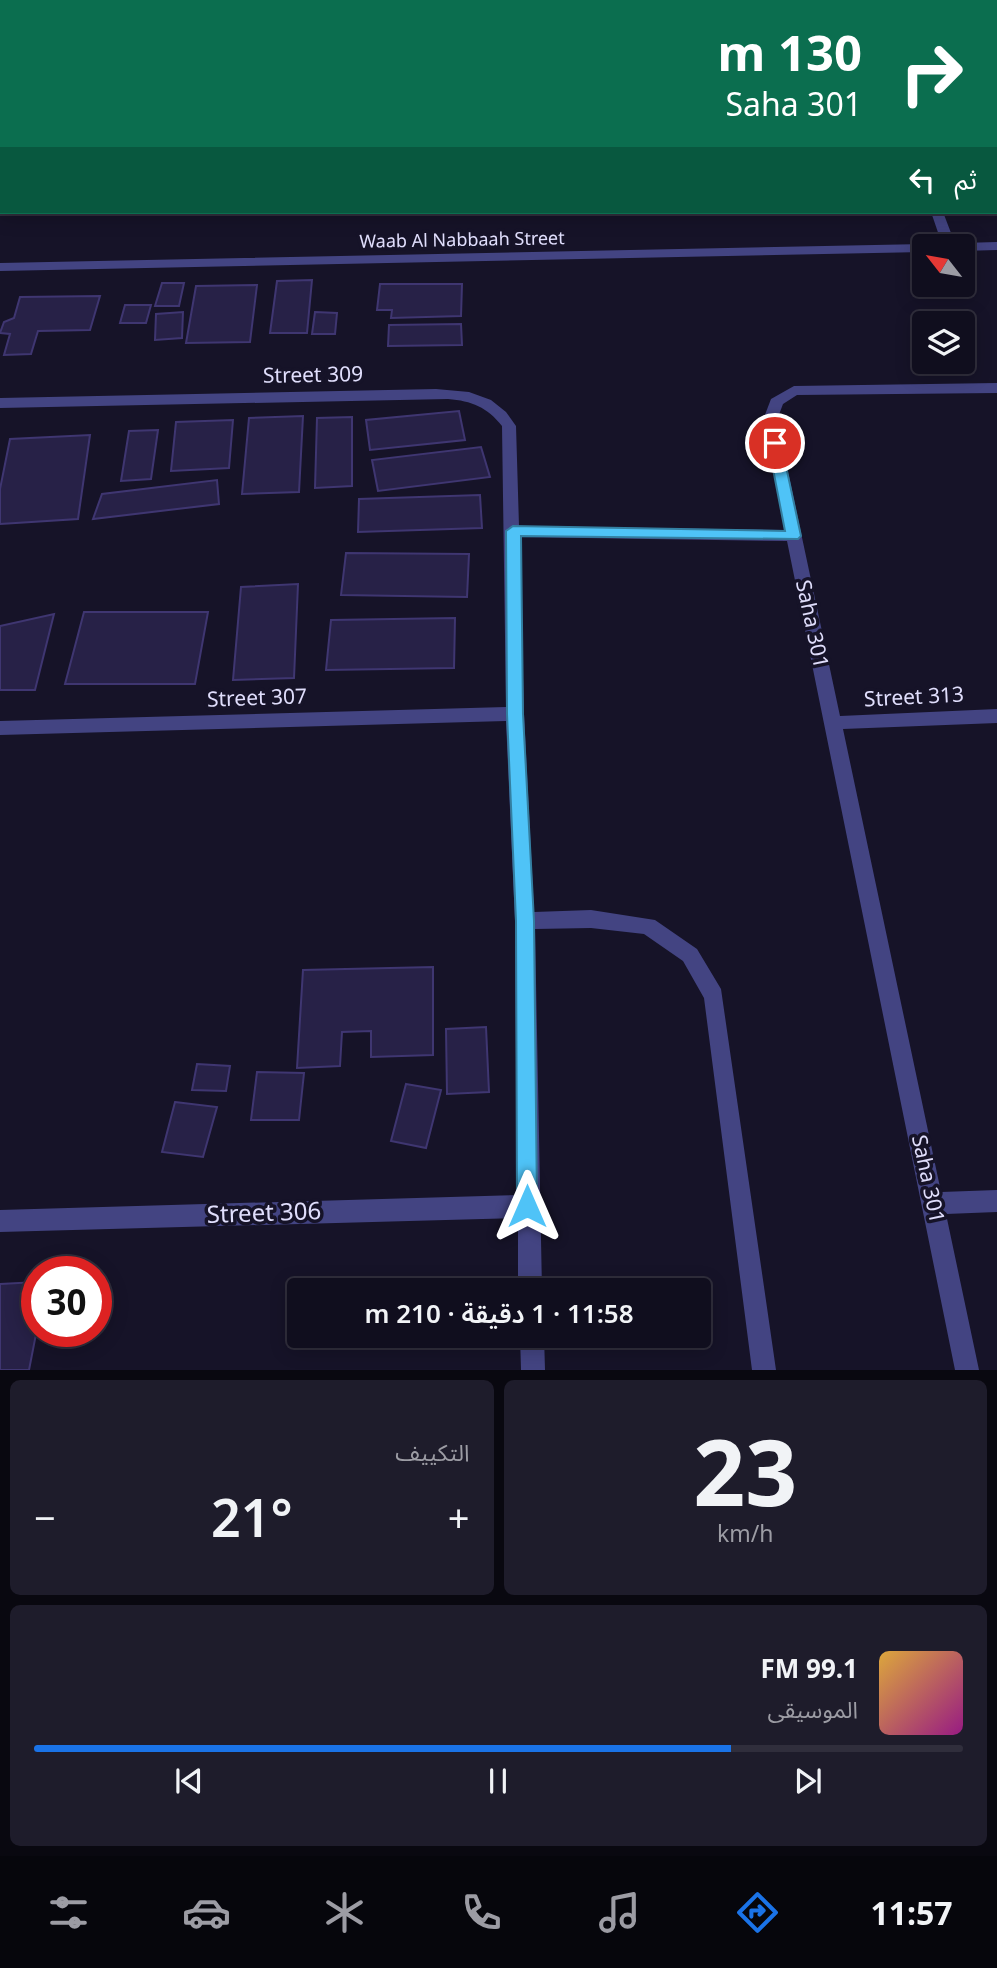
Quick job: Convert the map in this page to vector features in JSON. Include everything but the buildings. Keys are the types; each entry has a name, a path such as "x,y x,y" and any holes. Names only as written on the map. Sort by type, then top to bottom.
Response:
{"street":[{"path":"938,214 945,234"},
{"path":"975,247 997,246"},
{"name":"Waab Al Nabbaah Street","path":"0,267 912,248"},
{"name":"Saha 301","path":"968,1370 770,420 776,402 794,391 997,388"},
{"name":"Street 309","path":"0,403 436,394 476,396 498,410 509,426 513,531"},
{"path":"530,1278 525,921 515,714 513,531 793,536"},
{"name":"Street 307","path":"0,728 515,714"},
{"name":"Street 313","path":"833,723 997,716"},
{"path":"525,921 591,919 648,926 690,955 714,996 764,1370"},
{"path":"933,1203 997,1201"},
{"name":"Street 306","path":"0,1221 527,1206"},
{"path":"532,1348 533,1370"}],"route":[{"path":"527,1206 525,921 515,714 513,531 793,536 775,443"}]}
